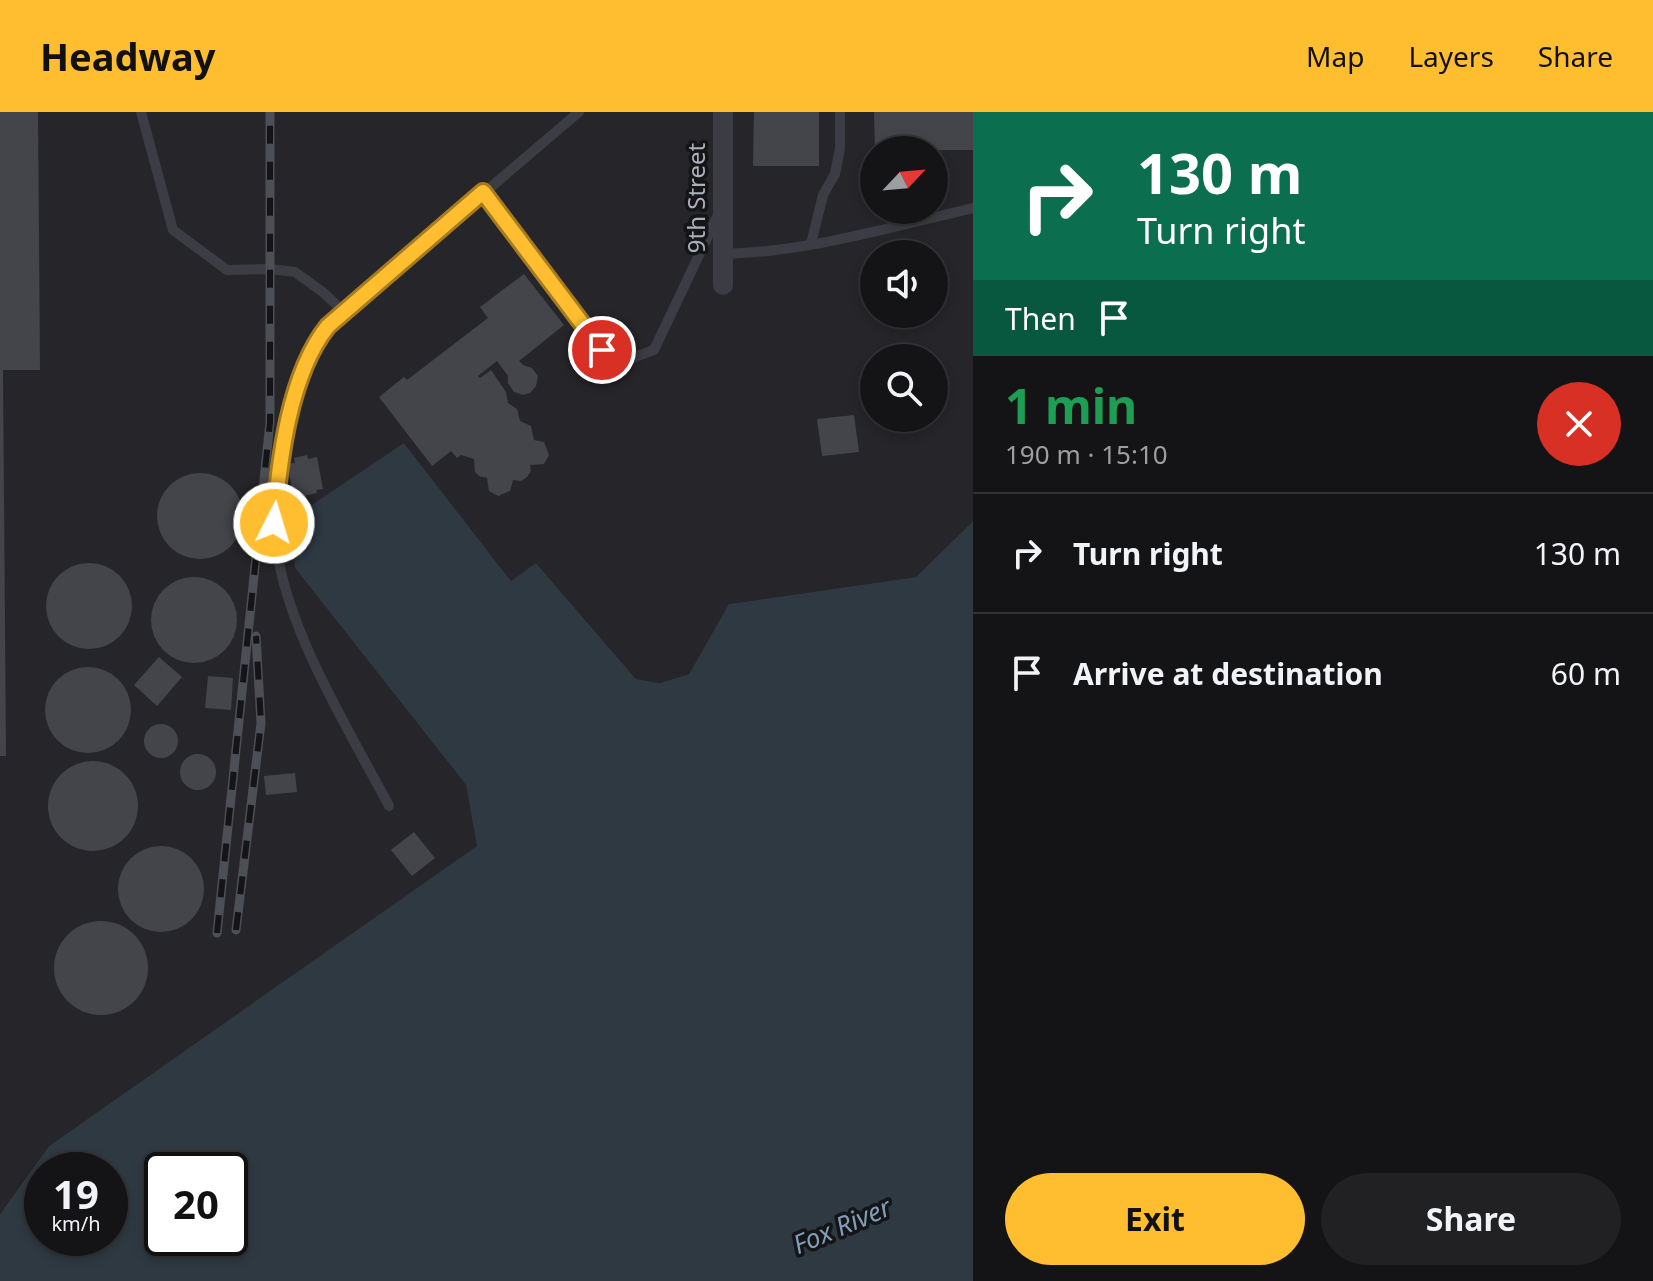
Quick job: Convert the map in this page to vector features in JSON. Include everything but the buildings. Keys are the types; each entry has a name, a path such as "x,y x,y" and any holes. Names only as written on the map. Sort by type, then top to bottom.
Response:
{"street":[{"name":"9th Street","path":"723,112 723,285"}],"lane":[{"path":"141,112 173,230 227,270 295,272 344,312"},
{"path":"389,806 304,639 283,580 274,523 282,449 306,360 313,344 344,312 579,112"},
{"path":"811,244 823,195 835,174 840,148 840,112"},
{"path":"483,192 602,350 629,359 654,350 723,204"},
{"path":"723,254 747,254 838,240 973,208"}],"shaded area":[{"path":"0,112 973,112 973,521 916,577 730,604 689,674 660,683 636,679 537,564 511,581 404,443 295,568 466,785 478,846 49,1146 45,1152 24,1152 24,1181 0,1214"}],"water":[{"name":"Fox River","path":"404,443 511,581 536,563 636,679 660,683 689,674 729,604 916,577 973,521 973,1281 0,1281 0,1214 24,1181 24,1256 128,1256 128,1152 45,1152 49,1146 477,846 466,785 295,568 291,519"}],"railway":[{"path":"217,933 270,422 270,112"},
{"path":"236,930 261,723 256,636"}],"route":[{"path":"274,523 282,449 313,344 328,326 483,192 602,350"}]}
